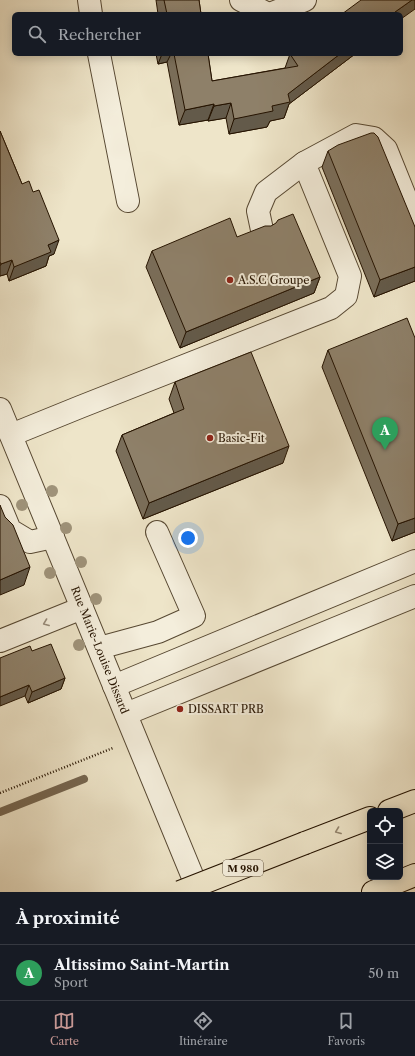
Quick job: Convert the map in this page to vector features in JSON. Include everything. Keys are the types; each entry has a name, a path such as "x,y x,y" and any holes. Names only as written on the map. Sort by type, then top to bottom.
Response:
{"highway":[{"path":"397,808 415,801"},
{"name":"M 980","path":"180,892 367,819"},
{"path":"373,892 415,875"}],"street":[{"path":"89,0 91,12"},
{"path":"241,0 265,12"},
{"path":"274,12 305,0"},
{"path":"99,56 128,201"},
{"path":"262,230 258,211 266,192 304,163 356,135 374,138 386,149 415,221"},
{"path":"4,424 80,407 331,308 346,296 350,276 304,163"},
{"name":"Rue Marie-Louise Dissard","path":"4,424 53,537 199,892"},
{"path":"0,506 10,530 30,542 53,537"},
{"path":"98,648 158,632 194,616 157,532"},
{"path":"114,686 415,562"},
{"path":"126,714 415,596"},
{"path":"0,641 82,608"}],"path":[{"path":"0,793 116,746"}],"building":[{"path":"164,0 199,0 201,12 167,12"},
{"path":"361,0 412,0 395,12 345,12"},
{"path":"174,56 208,56 212,81 298,66 291,56 337,56 288,94 290,102 272,106 273,111 234,119 231,103 214,106 214,104 185,110"},
{"path":"0,131 22,184 29,181 33,192 39,190 59,240 48,245 51,252 14,267 12,260 1,264 0,262"},
{"path":"374,133 378,137 415,227 415,267 380,280 328,151 338,145"},
{"name":"A.S.C Groupe","path":"293,214 320,277 186,332 152,251 230,218 237,237 265,226 271,226 278,220"},
{"path":"407,318 415,338 415,518 398,524 328,350"},
{"name":"Basic-Fit","path":"251,352 289,446 149,503 122,435 184,409 175,382"},
{"path":"0,505 5,517 13,525 30,567 0,580"},
{"path":"51,644 65,678 32,692 29,685 0,697 0,658 30,646 32,651"}],"waterway":[{"path":"0,812 84,779"}],"place":[{"name":"A.S.C Groupe","path":"230,280"},
{"name":"Basic-Fit","path":"210,438"},
{"name":"Altissimo Saint-Martin","path":"385,450"},
{"name":"DISSART PRB","path":"180,709"}]}
